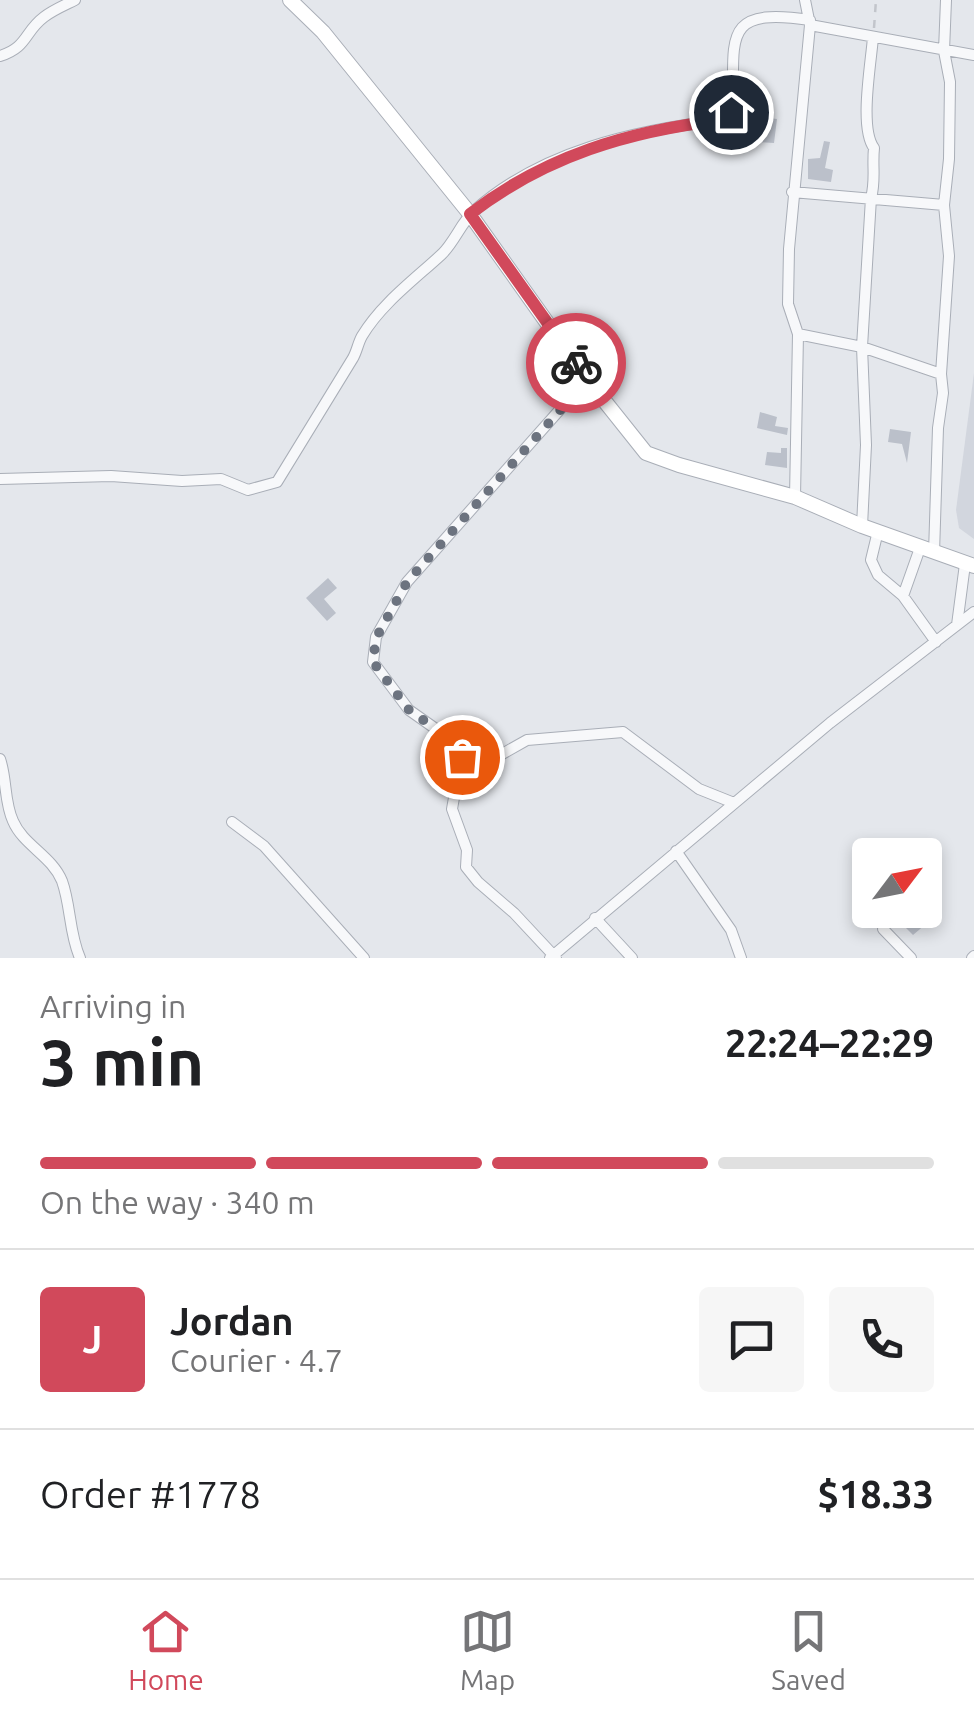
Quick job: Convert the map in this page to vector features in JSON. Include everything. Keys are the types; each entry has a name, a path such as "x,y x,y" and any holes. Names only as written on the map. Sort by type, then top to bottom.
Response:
{"main road":[{"path":"296,2 470,214 588,379 646,452 669,462 795,496 862,526 970,565"}],"street":[{"path":"0,56 14,52 45,16 75,0"},
{"path":"795,496 798,334 788,304 792,192 810,23 805,0"},
{"path":"903,596 927,550 942,394 940,374 949,271 944,205 949,181 950,82 944,51 946,0"},
{"path":"0,479 111,476 182,482 222,478 248,490 277,482 362,337 410,280 446,249 470,214 500,190 558,159 642,131 722,120 733,108 734,47 746,22 753,18 779,16 974,55"},
{"path":"862,526 866,445 862,348 875,182 871,166 874,148 869,141 867,119 874,37"},
{"path":"792,192 944,205"},
{"path":"798,334 862,348 940,374"},
{"path":"465,774 462,757 454,744 409,710 373,662 376,638 407,582 588,379"},
{"path":"878,532 871,560 878,574 903,596 936,642"},
{"path":"957,624 970,565"},
{"path":"734,802 700,789 623,732 528,740 465,774 454,792 452,810 468,850 466,867 553,957 734,802 974,612"},
{"path":"0,759 12,820 20,834 55,868 63,883 71,932 80,958"},
{"path":"232,822 264,846 364,958"},
{"path":"676,852 731,930 741,958"},
{"path":"595,918 632,958"},
{"path":"883,929 911,958"}],"path":[{"path":"874,37 876,0"}],"shaded area":[{"path":"974,373 974,539 959,528 956,510"}],"building":[{"path":"762,109 770,109 769,118 777,119 774,143 757,142 759,128 743,127 744,119 759,119"},
{"path":"824,141 830,142 825,168 833,170 831,182 808,179 808,159 820,158"},
{"path":"760,412 777,417 775,426 788,428 787,435 757,428"},
{"path":"890,429 911,432 907,463 902,444 888,442"},
{"path":"781,448 787,448 787,468 765,465 767,452 781,453"},
{"path":"328,578 337,588 324,599 336,613 327,621 306,598"}],"way so far":[{"path":"462,757 443,734 409,710 373,662 376,638 407,582 588,379 576,363"}],"route":[{"path":"576,363 470,214 500,190 558,159 642,131 722,120 731,112"}]}
